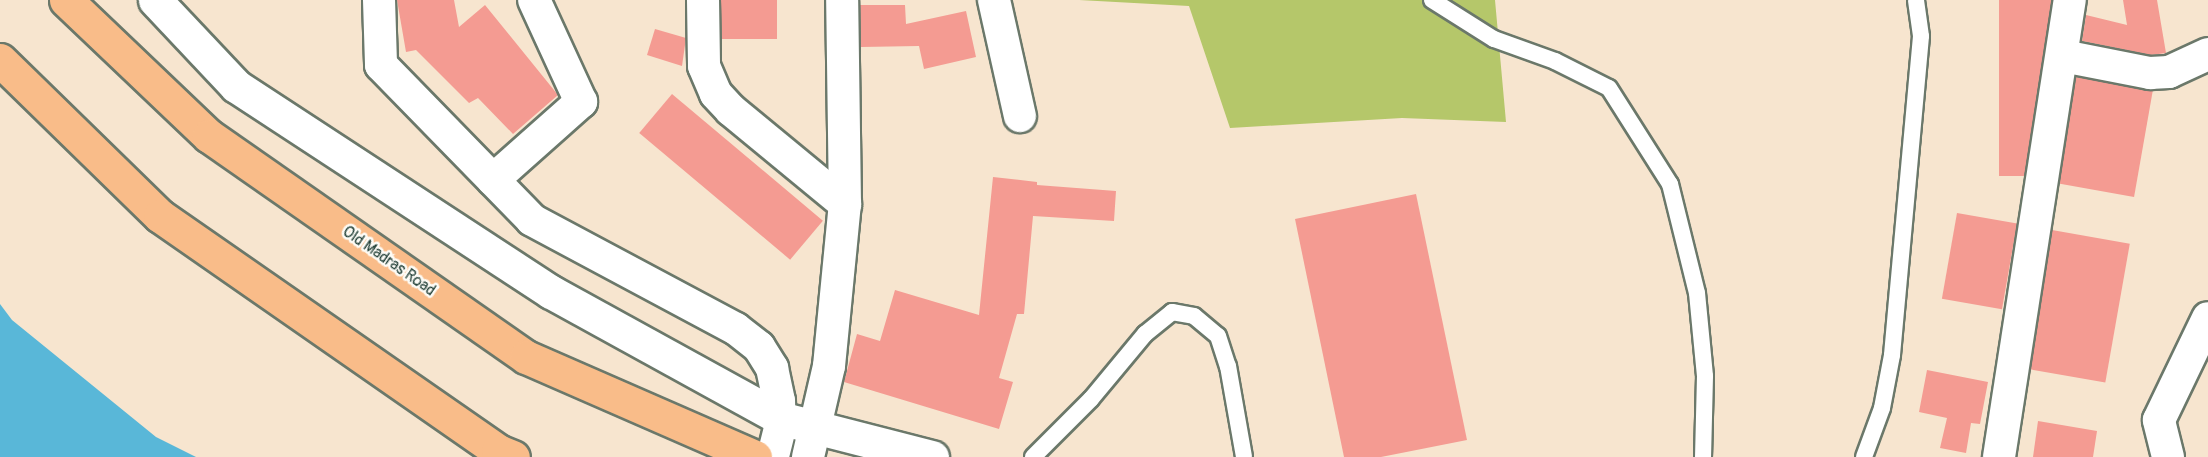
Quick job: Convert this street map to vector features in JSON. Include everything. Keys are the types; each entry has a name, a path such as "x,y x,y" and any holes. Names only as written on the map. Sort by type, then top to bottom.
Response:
{"highway":[{"name":"Old Madras Road","path":"66,0 209,136 526,357 754,457"},
{"path":"0,60 160,216 498,451 513,457"}],"street":[{"path":"155,0 236,86 551,292 780,418 815,424 932,457"},
{"path":"379,0 381,65 531,220 736,329 759,346 772,368 780,418 773,457"},
{"path":"492,180 580,102 534,0"},
{"path":"703,0 704,66 716,94 731,110 845,204"},
{"path":"808,457 829,366 845,204 842,0"},
{"path":"994,0 1020,116"},
{"path":"1999,457 2070,0"},
{"path":"2062,56 2150,73 2169,72 2208,54"},
{"path":"2168,457 2159,420 2208,318"}],"lane":[{"path":"1432,0 1494,39 1556,61 1609,88 1670,184 1697,293 1705,376 1703,457"},
{"path":"1864,457 1881,408 1892,355 1921,36 1916,0"},
{"path":"1033,457 1091,399 1145,334 1172,312 1194,316 1218,336 1228,366 1244,457"}],"green space":[{"path":"1079,0 1495,0 1506,122 1402,118 1230,128 1189,6"}],"water":[{"path":"0,304 12,320 156,437 196,457 0,457"}],"building":[{"path":"397,0 454,0 459,27 485,5 558,95 513,134 478,98 469,103 416,50 406,52"},
{"path":"721,0 777,0 777,39 721,39"},
{"path":"1999,0 2052,0 2052,176 1999,176"},
{"path":"2123,0 2157,0 2166,53 2151,55 2082,41 2086,15 2127,25"},
{"path":"860,5 905,5 906,24 966,11 976,57 924,69 919,46 861,47"},
{"path":"655,29 686,38 682,66 647,55"},
{"path":"2076,77 2153,91 2134,197 2057,183"},
{"path":"672,94 823,221 790,260 639,133"},
{"path":"993,177 1037,182 1037,185 1116,191 1114,221 1033,216 1024,314 1017,314 999,378 1013,382 999,429 844,382 857,334 880,341 895,290 979,315"},
{"path":"1416,194 1467,440 1381,457 1344,457 1295,219"},
{"path":"1957,213 2017,224 2002,309 1942,299"},
{"path":"2052,230 2130,244 2105,383 2028,369"},
{"path":"1927,370 1988,382 1980,424 1971,423 1966,453 1940,448 1947,418 1919,412"},
{"path":"2038,421 2097,431 2093,457 2033,457"}]}
